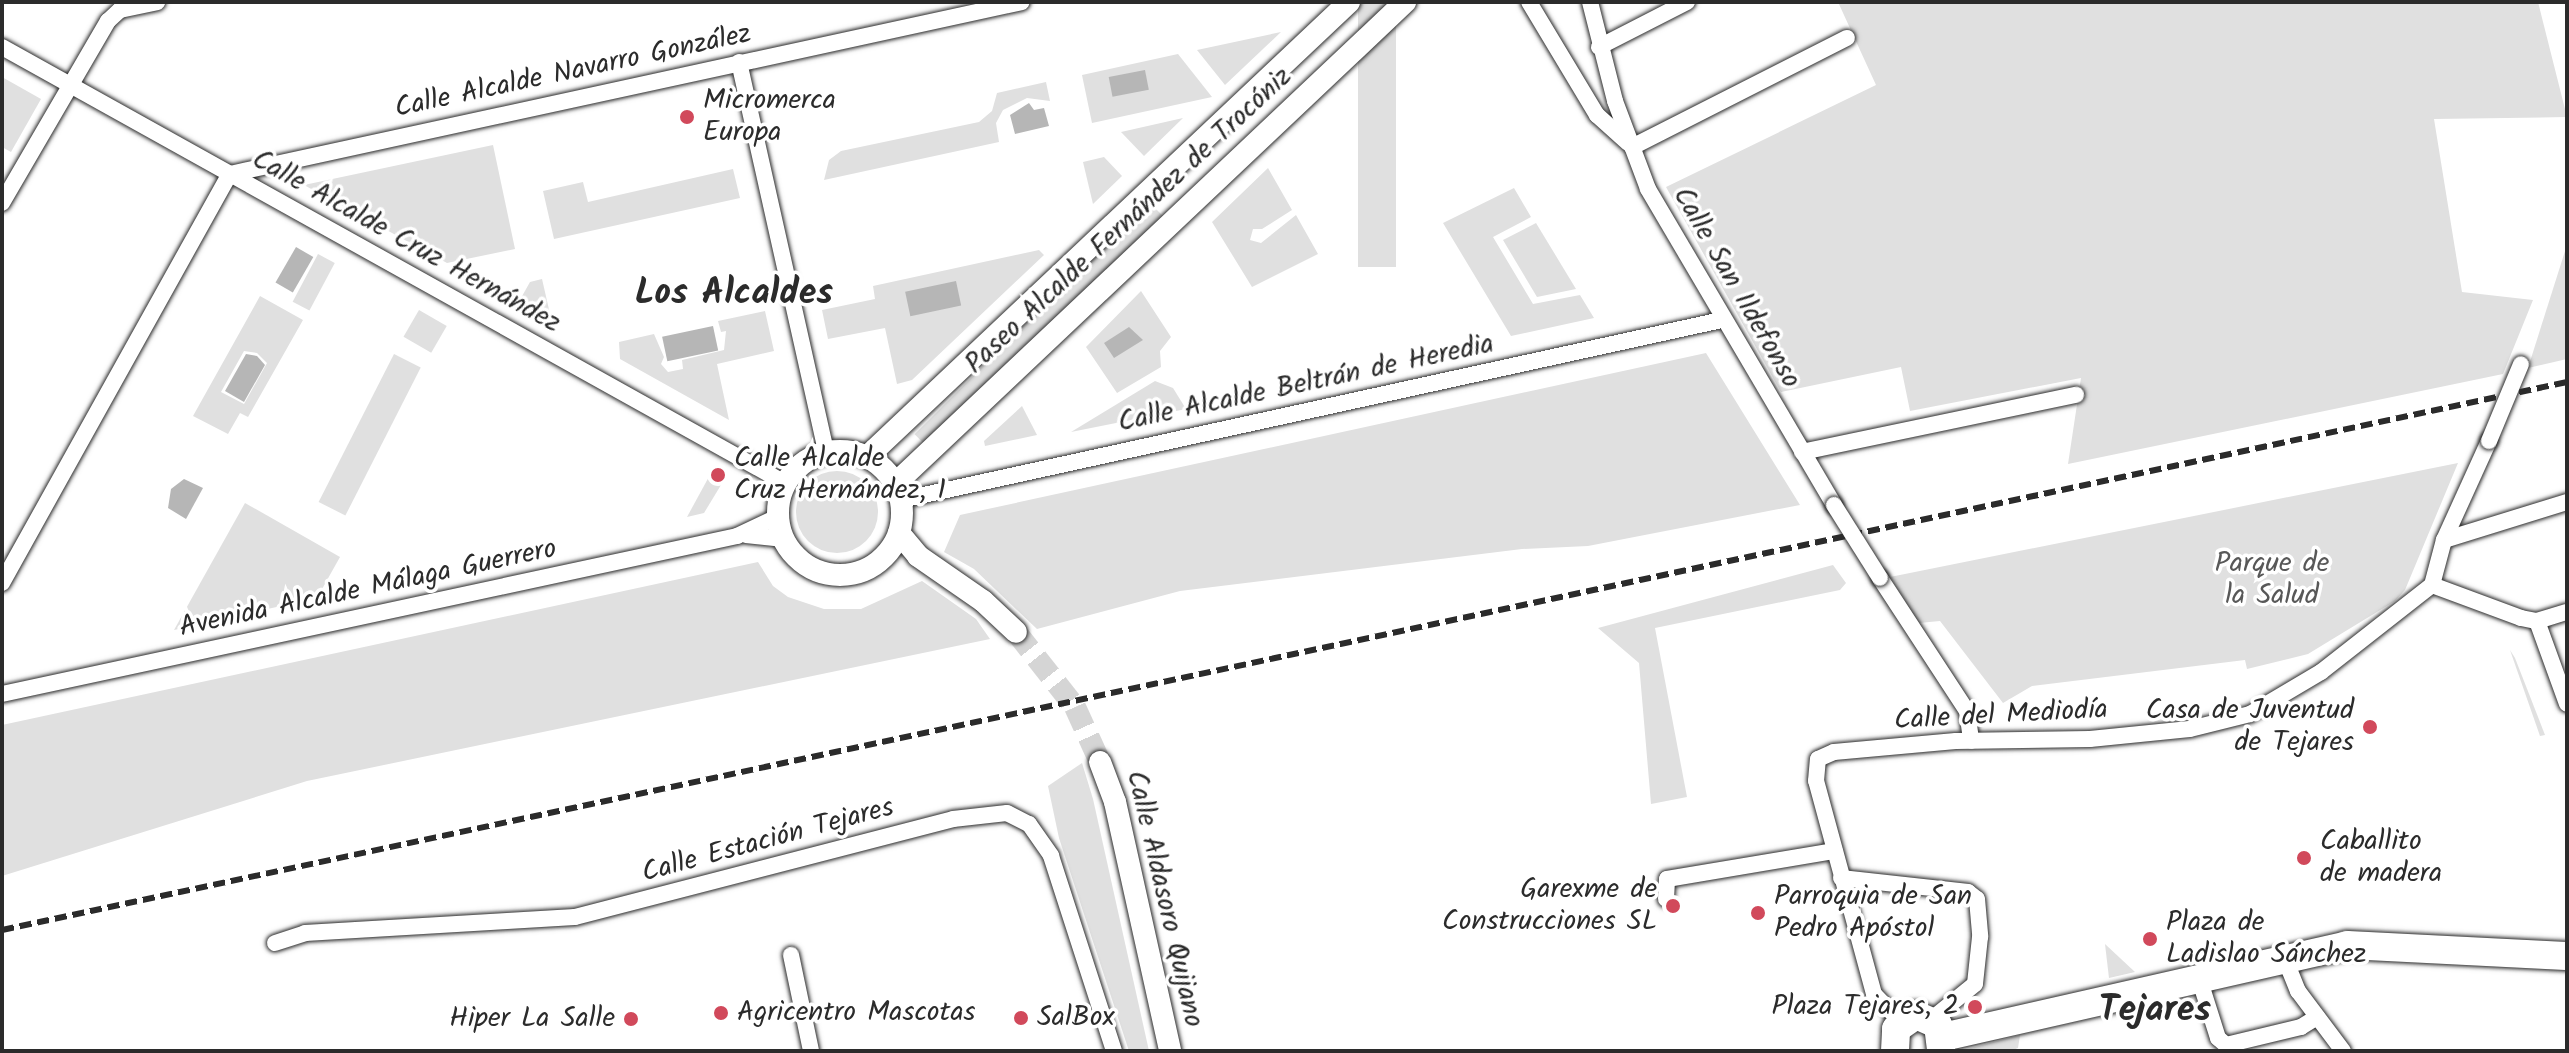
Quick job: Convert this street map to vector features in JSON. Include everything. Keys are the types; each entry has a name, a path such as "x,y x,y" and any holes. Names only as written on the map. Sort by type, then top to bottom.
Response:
{"highway":[{"path":"1890,1042 1916,1015 1939,1036 2366,943 2567,956"}],"main road":[{"name":"Paseo Alcalde Fernández de Trocóniz","path":"867,457 1349,2"},
{"name":"Paseo Alcalde Fernández de Trocóniz","path":"898,492 1405,2"},
{"path":"826,452 867,457 898,492 894,543 875,565 841,576 806,566 780,528 785,483 809,459 826,452"},
{"path":"894,543 983,601 1016,632"},
{"name":"Calle Aldasoro Quijano","path":"1100,762 1115,802 1170,1051"}],"street":[{"path":"2,203 108,21 120,10 157,2"},
{"name":"Calle Alcalde Navarro González","path":"230,174 1022,2"},
{"name":"Calle San Ildefonso","path":"1529,2 1597,115 1632,147"},
{"name":"Calle San Ildefonso","path":"1590,2 1599,47 1632,147 1670,231 1834,505 1967,711 1971,741"},
{"path":"1599,47 1687,2"},
{"path":"1632,147 1847,38"},
{"name":"Calle Alcalde Cruz Hernández","path":"2,47 785,483"},
{"path":"739,62 826,452"},
{"path":"2,583 230,174"},
{"name":"Calle Alcalde Beltrán de Heredia","path":"898,492 1722,320"},
{"path":"2521,364 2444,540 2432,585 2537,621 2567,612"},
{"path":"1802,452 2076,395"},
{"path":"2444,540 2567,502"},
{"name":"Avenida Alcalde Málaga Guerrero","path":"2,694 780,528"},
{"name":"Calle del Mediodía","path":"1835,851 1815,765 1834,752 1971,741 2090,739 2222,723 2250,714 2304,684 2401,614 2432,585"},
{"path":"2537,621 2567,704"},
{"name":"Calle Estación Tejares","path":"275,943 305,933 575,917 953,819 1007,813 1029,824 1051,856 1114,1051"},
{"path":"1666,899 1667,879 1835,851 1890,1042"},
{"path":"1841,878 1968,892 1977,899 1978,977 1955,1002 1939,1036"},
{"path":"791,955 811,1051"},
{"path":"2285,959 2298,991 2343,1051"},
{"path":"2199,978 2218,1038 2226,1045 2301,1027 2317,1017"}],"green space":[{"path":"1358,2 1396,2 1396,267 1358,267"},
{"path":"1838,2 2538,2 2567,117 2434,119 2462,292 2533,300 2503,374 2068,464 2081,378 1910,411 1901,367 1781,392 1666,187 1876,85"},
{"path":"1281,32 1225,85 1197,50"},
{"path":"1178,54 1212,97 1092,123 1082,75"},
{"path":"2,77 41,99 11,152 2,147"},
{"path":"1046,82 1050,101 1027,98 1003,110 996,123 999,142 824,180 829,160 841,151 979,122 992,111 997,93"},
{"path":"1183,118 1144,156 1121,132"},
{"path":"493,145 515,249 447,263 304,185"},
{"path":"1104,157 1122,176 1093,204 1083,162"},
{"path":"1268,168 1292,210 1262,229 1253,229 1250,240 1261,243 1296,215 1318,254 1252,287 1212,222"},
{"path":"733,169 740,198 554,239 543,191 583,182 588,202"},
{"path":"1514,188 1531,217 1493,237 1533,304 1580,295 1594,318 1511,336 1443,223"},
{"path":"1148,201 1166,219 932,452 915,434"},
{"path":"1536,223 1576,289 1537,297 1503,240"},
{"path":"2566,248 2567,359 2528,368"},
{"path":"1039,250 1044,255 912,380 897,384 885,328 828,339 822,310 875,299 873,286"},
{"path":"318,254 335,263 309,311 293,302"},
{"path":"542,279 550,314 521,298 530,282"},
{"path":"1141,291 1171,337 1160,351 1161,367 1117,393 1086,347"},
{"path":"260,296 303,320 248,417 240,413 228,434 193,416","holes":["244,351 257,353 267,363 244,404 221,392"]},
{"path":"419,310 447,326 431,353 404,337"},
{"path":"765,311 774,351 717,364 729,420 620,359 619,342 654,334 664,357 661,364 668,372 683,369 682,360 724,350 726,331 721,332 718,321"},
{"path":"1706,353 1800,505 1588,546 1522,549 1180,591 1037,629 974,569 944,552 960,515"},
{"path":"394,354 421,368 345,516 319,502"},
{"path":"1155,381 1173,388 1186,409 1071,432"},
{"path":"1022,406 1037,435 985,446 984,441"},
{"name":"Parque de la Salud","path":"2458,463 2405,590 2395,601 2308,654 2247,669 2245,660 2032,686 2003,703 1940,621 1919,623 1890,577"},
{"path":"837,471 853,474 866,483 875,496 878,512 875,528 866,541 853,550 837,553 821,550 808,541 799,528 796,512 799,496 808,483 821,474"},
{"path":"711,473 724,480 704,513 687,517"},
{"path":"245,503 340,557 317,598 174,630"},
{"path":"758,562 773,586 788,597 824,609 861,609 922,581 976,619 990,639 307,781 2,876 2,725"},
{"path":"1833,565 1846,583 1840,590 1655,628 1687,797 1651,804 1639,663 1598,628"},
{"path":"2510,650 2515,658 2545,735 2540,736"},
{"path":"1082,763 1093,799 1149,1051 1129,1051 1059,838 1048,786"},
{"path":"2105,944 2135,972 2109,978"},
{"path":"2020,1035 2018,1048 2011,1051 1960,1051"}],"shaded area":[{"path":"1145,70 1149,90 1112,97 1109,77"},
{"path":"1029,103 1034,110 1044,108 1049,126 1015,134 1010,115"},
{"path":"296,247 313,257 293,293 276,283"},
{"path":"956,281 961,305 910,316 905,292"},
{"path":"713,326 718,350 667,361 662,337"},
{"path":"1129,327 1143,340 1114,358 1104,343"},
{"path":"246,354 257,356 265,365 244,402 225,391"},
{"path":"184,479 203,488 186,519 168,508 171,489"}],"tunnel":[{"path":"1016,632 1075,707 1100,762"}],"railway":[{"path":"2,930 2567,382"}],"place":[{"name":"Micromerca Europa","path":"687,117"},
{"name":"Calle Alcalde Cruz Hernández, 1","path":"718,475"},
{"name":"Casa de Juventud de Tejares","path":"2370,727"},
{"name":"Caballito de madera","path":"2304,858"},
{"name":"Garexme de Construcciones SL","path":"1673,906"},
{"name":"Parroquia de San Pedro Apóstol","path":"1758,913"},
{"name":"Plaza de Ladislao Sánchez","path":"2150,939"},
{"name":"Plaza Tejares, 2","path":"1975,1007"},
{"name":"Agricentro Mascotas","path":"721,1013"},
{"name":"SalBox","path":"1021,1018"},
{"name":"Hiper La Salle","path":"631,1019"}],"district":[{"name":"Los Alcaldes","path":"734,294"},
{"name":"Tejares","path":"2155,1011"}]}
